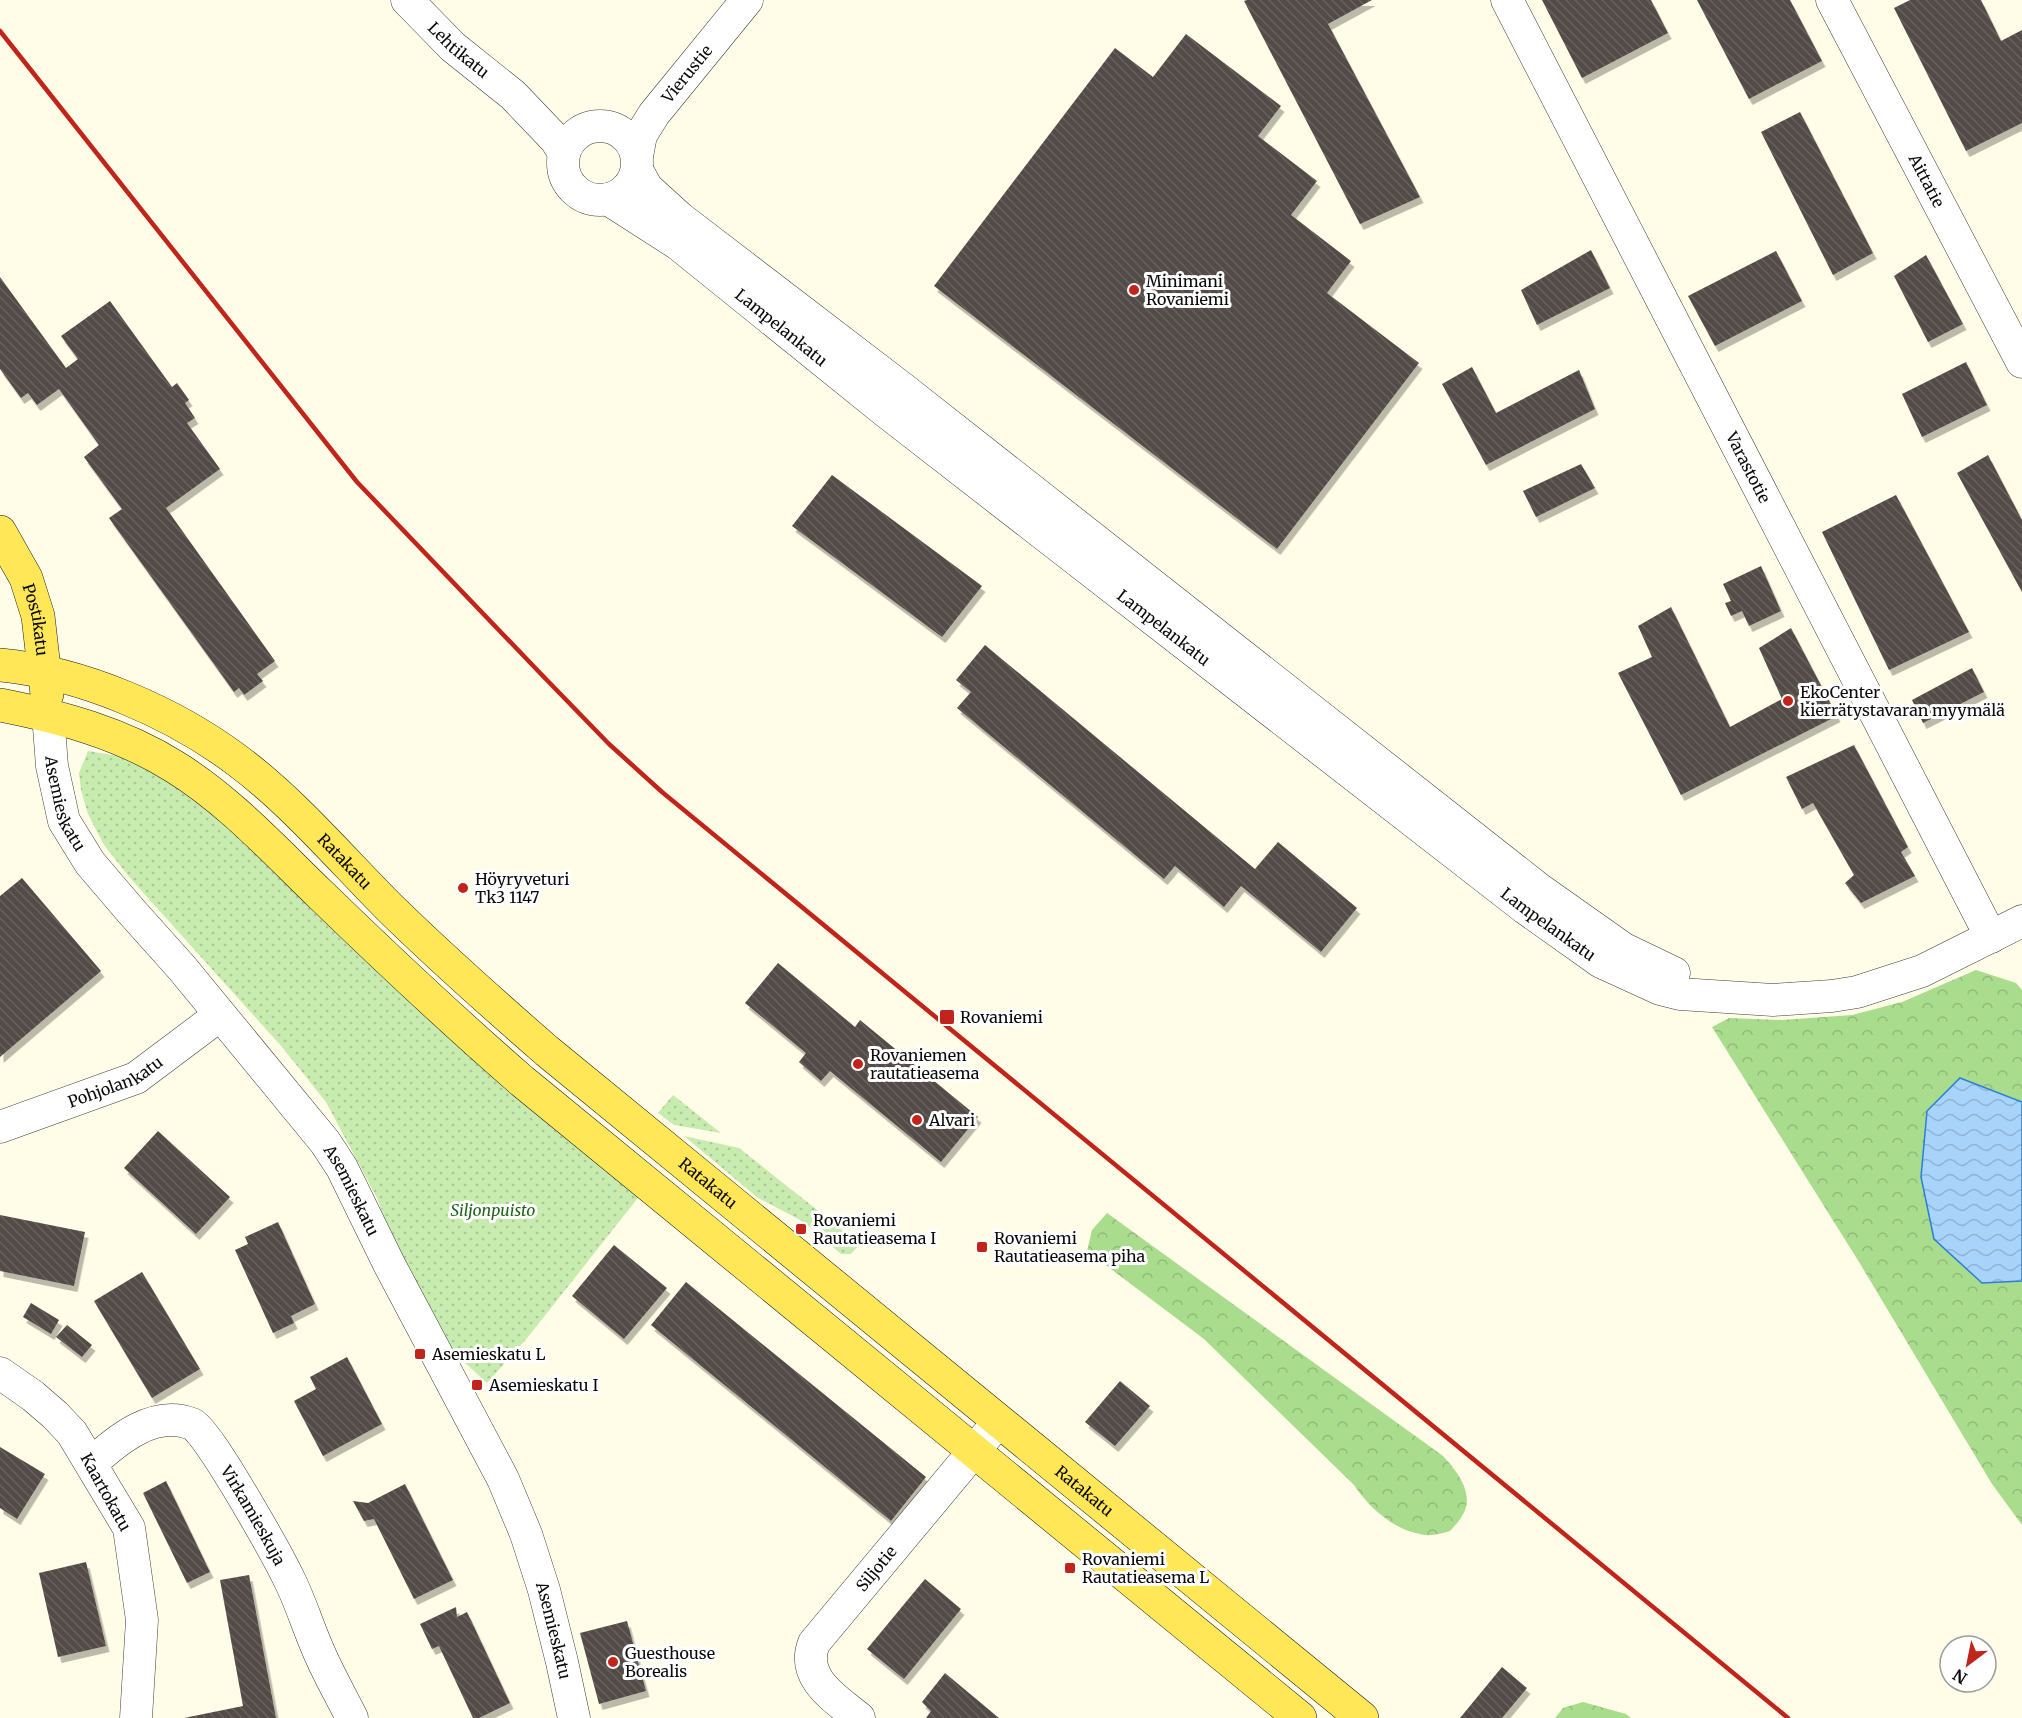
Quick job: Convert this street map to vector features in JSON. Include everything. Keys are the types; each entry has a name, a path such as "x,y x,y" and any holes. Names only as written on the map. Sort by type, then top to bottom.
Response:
{"main road":[{"name":"Postikatu","path":"0,532 26,578 38,616 48,714"},
{"name":"Ratakatu","path":"0,665 45,673 120,695 198,735 240,762 276,794 456,972 539,1044 1362,1718"},
{"path":"0,705 48,714 122,739 202,784 251,827 430,1000 522,1082 1300,1718"}],"street":[{"name":"Lehtikatu","path":"407,0 453,47 513,95 556,140 564,153"},
{"name":"Vierustie","path":"602,126 625,119 641,103 724,0"},
{"name":"Vierustie","path":"637,163 641,135 654,114 747,0"},
{"name":"Varastotie","path":"1507,0 1990,937"},
{"name":"Aittatie","path":"1832,0 2022,362"},
{"name":"Lehtikatu","path":"513,95 568,118 602,126"},
{"path":"602,126 618,130 630,141 637,163 627,189 608,199 601,200 585,197 572,188 564,173 564,153 572,137 586,128 602,126"},
{"name":"Lampelankatu","path":"637,163 654,195 680,218 902,388 1539,890 1624,949 1649,962 1746,997"},
{"name":"Lampelankatu","path":"608,199 678,244 877,405 1570,941 1610,967 1660,989 1680,994 1773,1000 1806,999 1857,992 1922,971 2022,921"},
{"name":"Asemieskatu","path":"48,714 52,766 64,821 90,863 182,968 325,1142 342,1168 389,1264 503,1479 526,1534 544,1590 574,1718"},
{"name":"Pohjolankatu","path":"0,1127 135,1078 220,1015"},
{"name":"Kaartokatu","path":"0,1373 55,1415 72,1433 129,1528 142,1620 136,1718"},
{"name":"Virkamieskuja","path":"92,1463 107,1449 137,1429 164,1419 193,1424 214,1448 291,1582 317,1647 352,1718"},
{"name":"Siljotie","path":"859,1718 824,1690 814,1676 810,1654 814,1643 999,1421"}],"green space":[{"name":"Siljonpuisto","path":"88,751 124,757 181,788 226,824 641,1194 528,1337 487,1383 450,1349 396,1250 377,1198 326,1102 282,1047 130,878 104,845 88,814 81,790 79,773"},
{"path":"1976,970 2016,983 2022,990 2022,1102 1959,1078 1982,1283 2022,1281 2022,1525 1992,1484 1859,1262 1712,1027 1729,1018 1782,1020 1852,1015 1902,1002"},
{"path":"673,1095 721,1133 674,1125 658,1113"},
{"path":"684,1136 739,1148 860,1244 851,1254 841,1254 804,1222 758,1198"},
{"path":"1107,1213 1443,1456 1459,1476 1467,1500 1462,1516 1450,1531 1432,1535 1415,1533 1385,1518 1204,1339 1087,1251 1092,1230"},
{"path":"1583,1702 1626,1714 1631,1718 1555,1718 1563,1708"}],"water":[{"path":"1960,1078 2022,1102 2022,1281 1982,1283 1934,1239 1921,1177 1927,1111"}],"building":[{"path":"1372,0 1328,24 1420,197 1360,224 1244,1"},
{"path":"1542,0 1651,0 1668,33 1582,78"},
{"path":"1697,0 1790,0 1822,61 1749,99"},
{"path":"1910,0 1981,0 2001,41 2022,30 2022,123 1966,151 1894,8"},
{"name":"Minimani Rovaniemi","path":"1186,34 1281,106 1258,136 1317,181 1291,215 1351,261 1327,293 1419,363 1277,549 934,286 1115,48 1153,77"},
{"path":"1800,112 1873,253 1833,275 1761,132"},
{"path":"1591,250 1610,288 1537,325 1521,290"},
{"path":"1776,251 1802,301 1715,346 1688,296"},
{"path":"1926,255 1963,324 1928,342 1894,276"},
{"path":"0,277 66,368 78,359 61,336 110,301 172,387 177,383 189,400 185,403 195,418 187,423 220,469 166,508 275,661 257,674 263,681 244,695 239,688 234,692 109,518 122,509 84,457 99,445 59,389 37,405 28,393 21,398 0,369"},
{"path":"1966,362 1987,405 1922,437 1902,394"},
{"path":"1472,367 1496,413 1579,370 1595,409 1486,465 1442,384"},
{"path":"1988,455 2022,520 2022,592 1957,473"},
{"path":"1581,464 1595,488 1536,517 1523,491"},
{"path":"832,475 982,586 942,637 792,526"},
{"path":"1896,495 1969,632 1889,670 1822,532"},
{"path":"1761,566 1781,611 1749,626 1742,611 1731,616 1725,603 1731,601 1723,584"},
{"path":"1671,607 1730,727 1782,699 1759,648 1791,628 1837,716 1681,795 1618,673 1652,657 1638,626"},
{"path":"985,645 1255,869 1278,842 1357,908 1321,952 1241,886 1224,907 1175,866 1164,879 957,708 971,692 956,680"},
{"path":"1972,668 1984,692 1923,723 1912,700"},
{"path":"1854,745 1908,847 1901,852 1915,876 1861,903 1845,883 1854,875 1813,803 1802,809 1786,777"},
{"path":"22,878 101,971 0,1057 0,896"},
{"name":"Rovaniemen rautatieasema","path":"778,963 855,1027 860,1020 978,1117 941,1162 830,1071 821,1081 799,1062 806,1053 745,1003"},
{"path":"158,1131 230,1197 196,1234 124,1168"},
{"path":"0,1215 85,1232 74,1286 0,1271"},
{"path":"278,1222 315,1304 291,1316 294,1323 273,1333 235,1250 248,1244 245,1237"},
{"path":"614,1245 667,1288 624,1339 572,1296"},
{"path":"142,1272 200,1369 152,1398 94,1301"},
{"path":"686,1282 926,1477 891,1521 651,1325"},
{"path":"31,1303 59,1320 51,1334 23,1317"},
{"path":"67,1325 92,1345 82,1357 56,1337"},
{"path":"347,1357 382,1424 323,1456 294,1401 316,1389 310,1377"},
{"path":"1120,1381 1150,1406 1115,1446 1085,1422"},
{"path":"0,1447 45,1474 17,1519 0,1508"},
{"path":"166,1481 210,1572 187,1583 143,1493"},
{"path":"405,1484 453,1580 414,1599 374,1519 364,1521 353,1501 368,1503"},
{"path":"86,1562 106,1646 58,1657 39,1573"},
{"path":"249,1575 276,1718 184,1718 243,1706 220,1580"},
{"path":"925,1579 961,1609 904,1679 867,1649"},
{"path":"456,1607 457,1617 467,1612 510,1703 479,1718 473,1718 439,1646 432,1649 420,1624"},
{"name":"Guesthouse Borealis","path":"627,1621 646,1691 599,1704 580,1633"},
{"path":"1502,1667 1527,1688 1502,1718 1460,1718"},
{"path":"945,1673 999,1718 926,1718 931,1711 922,1702"}],"railway":[{"path":"0,31 357,482 609,744 662,792 1788,1718"}],"place":[{"name":"Minimani Rovaniemi","path":"1134,290"},
{"name":"EkoCenter kierrätystavaran myymälä","path":"1788,701"},
{"name":"Höyryveturi Tk3 1147","path":"463,888"},
{"name":"Rovaniemi","path":"947,1017"},
{"name":"Rovaniemen rautatieasema","path":"858,1064"},
{"name":"Alvari","path":"917,1120"},
{"name":"Rovaniemi Rautatieasema I","path":"801,1229"},
{"name":"Rovaniemi Rautatieasema piha","path":"982,1247"},
{"name":"Asemieskatu L","path":"420,1354"},
{"name":"Asemieskatu I","path":"477,1385"},
{"name":"Rovaniemi Rautatieasema L","path":"1070,1568"},
{"name":"Guesthouse Borealis","path":"613,1662"}]}
